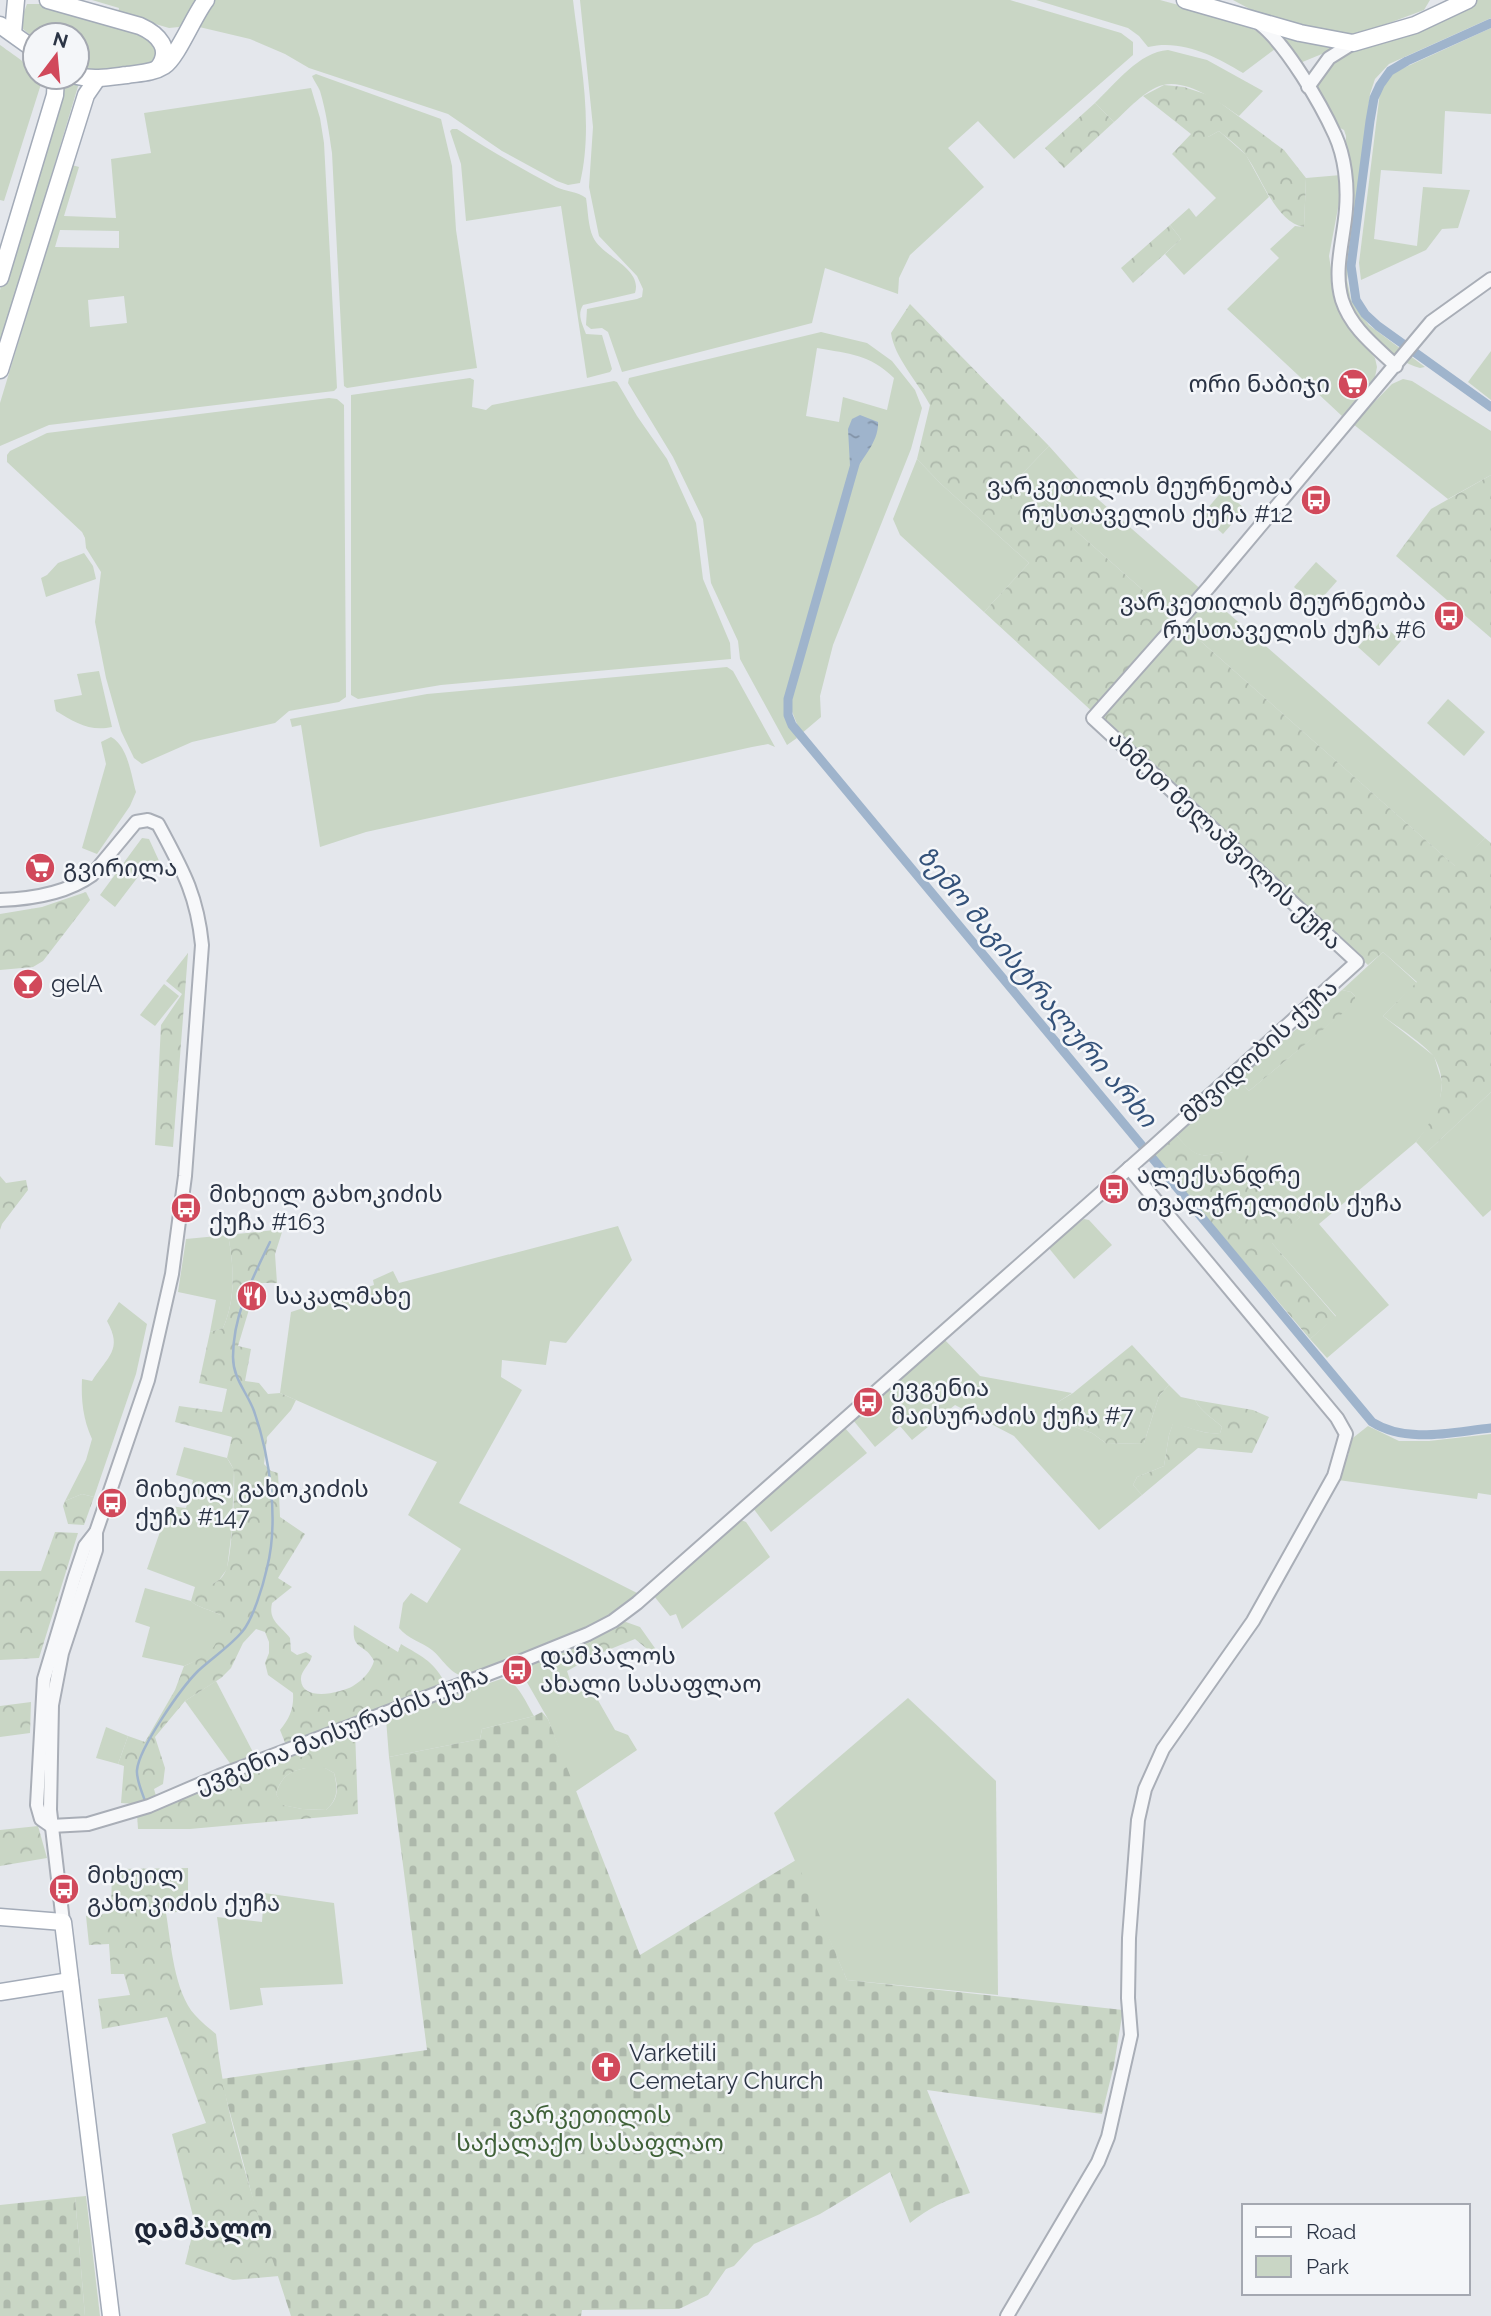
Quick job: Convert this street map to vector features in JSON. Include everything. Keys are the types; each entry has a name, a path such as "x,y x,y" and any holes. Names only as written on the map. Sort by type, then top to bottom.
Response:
{"main road":[{"path":"16,0 6,29 21,40"},
{"path":"48,0 140,26 174,32 186,31"},
{"path":"91,78 156,70 170,61 206,0"},
{"path":"1185,0 1300,33 1353,43 1415,25 1468,0"},
{"path":"140,26 153,32 162,42 163,60 156,70"},
{"path":"0,370 83,106 90,87 97,79"},
{"path":"0,278 55,91"},
{"path":"0,1917 64,1922 111,2316"},
{"path":"0,1992 70,1981"}],"street":[{"path":"1252,19 1272,33 1286,52 1335,136 1342,159 1346,192 1338,264 1341,298 1359,331 1398,363 1431,322 1491,279"},
{"path":"1308,87 1329,58 1353,43"},
{"name":"ახმეთ მელაშვილის ქუჩა","path":"1357,962 1093,718 1209,587 1398,363"},
{"path":"0,900 37,896 84,880 136,822 148,820 158,824 190,886 200,917 202,946 177,1250 148,1380 96,1532 96,1550 62,1653 55,1687 51,1736 51,1826 64,1922"},
{"name":"მშვიდობის ქუჩა","path":"1133,1164 1357,962"},
{"path":"1007,2316 1098,2162 1108,2137 1131,2035 1128,1998 1129,1938 1138,1820 1145,1789 1163,1749 1253,1621 1334,1476 1346,1434 1337,1419 1133,1164"},
{"name":"ევგენია მაისურაძის ქუჩა","path":"51,1826 88,1824 149,1806 219,1776 509,1667 613,1621 1133,1164"}],"green space":[{"path":"92,0 203,0 179,27 169,28 118,13 119,8"},
{"path":"211,0 573,0 586,115 580,183 568,185 557,181 502,151 448,114 309,68 250,39 195,26"},
{"path":"580,0 1010,0 1121,33 1133,42 1133,55 1014,159 978,121 948,148 984,187 910,255 899,278 898,294 825,268 812,323 622,372 608,332 602,328 591,329 586,325 587,309 637,299 642,297 643,289 637,276 599,236 589,187 593,127"},
{"path":"1036,0 1160,0 1241,22 1258,32 1275,49 1243,73 1210,55 1186,47 1148,47 1128,28"},
{"path":"1233,0 1430,0 1424,10 1349,38 1261,15"},
{"path":"1477,0 1491,0 1491,18 1389,64 1375,79 1370,94 1347,280 1351,300 1369,325 1425,367 1420,368 1398,358 1378,342 1361,322 1348,298 1345,279 1346,136 1344,130 1334,125 1317,89 1323,75 1345,54 1429,24"},
{"path":"27,4 40,4 142,34 157,42 160,57 154,64 91,71 91,21 21,20"},
{"path":"1491,28 1491,114 1445,111 1442,174 1381,170 1374,239 1417,246 1423,187 1470,190 1458,228 1442,229 1426,250 1361,280 1359,263 1380,92 1390,76 1397,71"},
{"path":"1283,35 1338,44 1334,49 1300,63 1282,38"},
{"path":"0,45 21,61 21,91 39,91 4,201 0,200"},
{"path":"1168,50 1207,60 1263,91 1239,116 1203,93 1173,84 1149,91 1114,122 1095,103 1137,63 1147,56"},
{"path":"316,74 441,119 452,166 456,230 477,368 347,388 344,386 332,153 322,99 312,76"},
{"path":"1164,85 1184,87 1211,96 1284,150 1306,178 1304,227 1285,217 1247,157 1219,131 1208,137 1208,190 1172,154 1191,134 1143,96"},
{"path":"311,88 324,143 337,388 334,391 49,425 0,446 0,403 72,165 79,167 64,216 116,218 111,159 151,153 144,113","holes":["60,230 119,231 119,248 55,247","124,296 127,323 90,327 88,300"]},
{"path":"58,91 77,91 0,347 0,290"},
{"path":"1095,103 1114,122 1064,168 1045,148"},
{"path":"457,129 556,187 586,198 589,223 597,244 627,269 636,284 635,293 583,305 580,312 586,334 602,335 612,369 610,372 587,378 561,206 466,221 461,164 450,131"},
{"path":"1219,131 1246,155 1269,197 1184,275 1165,254 1181,239 1170,225 1189,208 1196,217 1216,198 1208,190 1208,137"},
{"path":"1341,175 1341,192 1329,256 1336,302 1344,321 1375,358 1377,367 1375,377 1342,416 1227,309 1279,258 1270,249 1295,226 1304,227 1306,178"},
{"path":"1170,225 1181,239 1133,283 1121,268"},
{"path":"910,304 1049,446 1020,476 1067,523 1455,866 1485,838 1491,843 1491,1092 1426,1153 1416,1142 1439,1102 1439,1069 1434,1057 1425,1047 1383,1016 1417,982 1383,952 1368,965 984,612 1029,563 917,459 930,405 901,360 891,333"},
{"path":"821,332 867,343 892,361 915,390 922,408 911,449 833,645 820,696 821,717 801,734 791,709 793,690 787,689 786,715 797,738 787,745 740,659 738,641 711,583 703,519 673,457 628,383 629,378","holes":["817,348 849,354 885,370 894,378 887,410 843,397 839,422 806,416"]},
{"path":"1491,351 1491,400 1468,382"},
{"path":"470,378 474,380 472,407 486,410 492,405 617,382 667,459 696,523 703,579 730,643 731,659 441,685 358,699 351,695 351,395"},
{"path":"1403,379 1412,381 1491,431 1491,475 1448,499 1353,424 1392,384"},
{"path":"337,399 344,405 346,697 339,702 289,711 275,723 192,742 142,764 134,758 121,731 106,678 95,622 101,572 86,548 82,532 7,462 7,455 47,433"},
{"path":"1049,446 1092,494 1485,838 1456,867 1067,523 1020,476"},
{"path":"917,459 1029,563 984,612 900,535 893,519"},
{"path":"1491,475 1491,638 1396,556 1431,509"},
{"path":"1223,490 1245,509 1223,534 1202,515"},
{"path":"84,553 93,566 96,579 46,597 41,578 58,563"},
{"path":"1316,562 1337,581 1315,606 1294,587"},
{"path":"1380,622 1401,641 1379,666 1358,647"},
{"path":"727,667 733,671 775,747 768,744 752,747 366,832 320,847 301,725 292,727 290,719 427,694"},
{"path":"99,671 112,727 89,727 56,711 54,700 82,695 77,674"},
{"path":"1448,699 1485,732 1464,756 1427,723"},
{"path":"111,737 125,754 136,792 130,806 97,854 82,848 106,764 101,742"},
{"path":"142,838 149,839 160,863 147,865 115,907 100,895"},
{"path":"86,892 90,900 43,961 33,967 0,970 0,914 42,907"},
{"path":"1383,952 1417,983 1383,1016 1434,1056 1442,1082 1440,1102 1432,1122 1416,1142 1319,1224 1389,1305 1327,1358 1310,1339 1336,1316 1271,1242 1300,1217 1275,1203 1263,1190 1252,1170 1223,1152 1207,1155 1196,1153 1176,1135 1238,1079 1249,1091 1354,1003 1355,996 1342,990"},
{"path":"188,953 173,1147 155,1145 161,1025 182,994 166,981"},
{"path":"164,984 179,996 155,1026 140,1015"},
{"path":"1342,990 1355,996 1355,1003 1249,1091 1238,1079"},
{"path":"1491,1092 1491,1210 1483,1217 1426,1153"},
{"path":"1176,1135 1197,1154 1209,1155 1237,1149 1248,1155 1256,1177 1266,1192 1300,1217 1272,1243 1336,1317 1310,1339 1153,1155"},
{"path":"0,1176 6,1183 26,1180 28,1190 0,1230"},
{"path":"1084,1219 1089,1220 1112,1245 1074,1279 1048,1247"},
{"path":"618,1226 632,1260 566,1343 550,1341 546,1365 502,1360 501,1377 522,1390 459,1503 639,1594 594,1626 463,1676 450,1669 432,1650 399,1628 403,1603 411,1593 427,1603 461,1549 408,1515 437,1462 280,1393 291,1312 374,1285 373,1280 393,1271 399,1283"},
{"path":"283,1229 275,1254 277,1283 257,1283 238,1346 251,1349 245,1381 259,1383 268,1394 280,1393 296,1400 291,1410 267,1437 264,1464 271,1471 278,1473 280,1517 305,1534 278,1578 292,1587 272,1603 272,1614 290,1638 291,1651 297,1655 306,1652 312,1656 301,1677 303,1687 308,1691 323,1694 347,1689 357,1684 369,1672 374,1661 357,1643 354,1625 398,1652 401,1644 420,1655 435,1668 444,1681 286,1745 280,1730 291,1713 293,1693 268,1675 265,1663 269,1642 265,1632 256,1629 243,1643 231,1668 221,1678 185,1701 155,1737 165,1768 163,1784 154,1789 156,1796 135,1804 121,1803 124,1766 118,1764 128,1736 145,1742 175,1690 184,1666 208,1653 219,1635 220,1615 191,1601 195,1587 217,1581 224,1574 228,1563 233,1522 234,1470 227,1458 232,1437 175,1422 179,1406 222,1412 227,1389 199,1383 210,1332 223,1328 230,1306 232,1259 228,1235"},
{"path":"228,1235 232,1259 230,1306 223,1328 210,1332 216,1300 178,1292 186,1239"},
{"path":"119,1302 147,1324 136,1374 94,1497 82,1494 65,1501 86,1460 92,1439 83,1409 82,1379 92,1381 112,1352 114,1339 107,1321"},
{"path":"943,1338 980,1376 1072,1393 1058,1402 1069,1425 1092,1433 1107,1444 1144,1443 1159,1396 1169,1385 1181,1397 1195,1400 1204,1412 1222,1427 1220,1433 1214,1433 1173,1424 1164,1466 1137,1477 1133,1485 1142,1495 1099,1530 1014,1436 955,1405 912,1440 900,1426 875,1447 853,1420"},
{"path":"1132,1345 1169,1385 1159,1396 1144,1443 1107,1444 1092,1433 1069,1425 1059,1413 1058,1402"},
{"path":"1195,1400 1253,1410 1269,1417 1252,1453 1198,1448 1142,1495 1133,1485 1137,1477 1164,1466 1173,1423 1202,1432 1220,1433 1222,1427 1204,1412"},
{"path":"1368,1426 1399,1441 1429,1441 1491,1434 1491,1495 1478,1493 1477,1499 1338,1480 1349,1453 1349,1441"},
{"path":"845,1428 867,1453 771,1532 753,1508"},
{"path":"184,1447 227,1458 234,1470 232,1529 227,1569 219,1580 208,1587 195,1587 147,1569 169,1506 186,1508 193,1480 176,1475"},
{"path":"82,1494 94,1497 84,1525 68,1524 63,1506 65,1501"},
{"path":"738,1519 746,1522 770,1557 682,1629 676,1614 670,1616 654,1596"},
{"path":"55,1532 78,1533 39,1658 0,1660 0,1571 41,1571"},
{"path":"145,1588 191,1601 220,1615 221,1634 214,1648 205,1657 184,1666 142,1657 150,1627 135,1622"},
{"path":"626,1622 640,1627 657,1651 652,1653 635,1639 596,1655 588,1639 618,1623"},
{"path":"588,1639 596,1655 567,1671 571,1683 595,1695 615,1730 628,1735 637,1750 575,1792 548,1719 520,1670"},
{"path":"501,1679 516,1687 534,1716 482,1729 480,1739 389,1757 386,1719"},
{"path":"216,1681 255,1756 232,1766 185,1701"},
{"path":"908,1698 996,1781 998,1995 847,1980 774,1813"},
{"path":"31,1702 30,1733 0,1737 0,1706"},
{"name":"ვარკეთილის საქალაქო სასაფლაო","path":"542,1712 548,1719 640,1955 796,1860 847,1980 1123,2010 1102,2114 927,2090 970,2193 938,2205 910,2223 890,2172 820,2214 754,2244 734,2266 726,2269 708,2295 679,2309 582,2310 581,2316 291,2316 254,2203 221,2079 427,2050 389,1757 480,1739 482,1729"},
{"path":"106,1727 128,1736 118,1764 96,1758"},
{"path":"355,1730 358,1814 190,1829 138,1829 137,1814","holes":["307,1768 325,1768 334,1773 337,1784 335,1798 326,1810 283,1805 276,1794 280,1783 287,1776"]},
{"path":"306,1768 325,1768 334,1773 336,1793 326,1810 282,1805 276,1794 280,1783 287,1776"},
{"path":"38,1826 47,1858 0,1866 0,1830"},
{"path":"188,1868 188,1911 166,1913 174,1967 188,2005 197,2018 216,2034 233,2126 279,2276 233,2280 185,2264 195,2224 172,2134 206,2123 167,2017 102,2029 98,1999 130,1995 124,1974 111,1974 109,1944 89,1945 86,1916 111,1913 112,1869"},
{"path":"264,1893 334,1903 343,1984 260,1988 263,2005 230,2010 217,1917 262,1922"},
{"path":"86,2196 100,2316 85,2316 75,2197"},
{"path":"75,2197 85,2316 0,2316 0,2205"}],"water":[{"path":"860,415 878,422 878,428 871,446 857,468 850,466 848,429 852,419"}],"waterway":[{"path":"1491,23 1407,61 1390,71 1380,85 1374,98 1370,121 1351,266 1356,300 1365,314 1491,407"},
{"name":"ზემო მაგისტრალური არხი","path":"857,457 788,699 788,715 792,725 1372,1422 1386,1429 1415,1435 1491,1428"},
{"path":"145,1801 137,1774 139,1760 145,1748 191,1679 242,1632 257,1602 267,1568 272,1530 268,1468 260,1429 238,1379 233,1357 240,1312 270,1242"}],"place":[{"name":"ორი ნაბიჯი","path":"1353,384"},
{"name":"ვარკეთილის მეურნეობა რუსთაველის ქუჩა #12","path":"1316,500"},
{"name":"ვარკეთილის მეურნეობა რუსთაველის ქუჩა #6","path":"1449,616"},
{"name":"გვირილა","path":"40,868"},
{"name":"gelA","path":"28,984"},
{"name":"ალექსანდრე თვალჭრელიძის ქუჩა","path":"1114,1189"},
{"name":"მიხეილ გახოკიძის ქუჩა #163","path":"186,1208"},
{"name":"საკალმახე","path":"252,1296"},
{"name":"ევგენია მაისურაძის ქუჩა #7","path":"868,1402"},
{"name":"მიხეილ გახოკიძის ქუჩა #147","path":"112,1503"},
{"name":"დამპალოს ახალი სასაფლაო","path":"517,1670"},
{"name":"მიხეილ გახოკიძის ქუჩა","path":"64,1889"},
{"name":"Varketili Cemetary Church","path":"606,2067"}],"district":[{"name":"დამპალო","path":"203,2229"}]}
